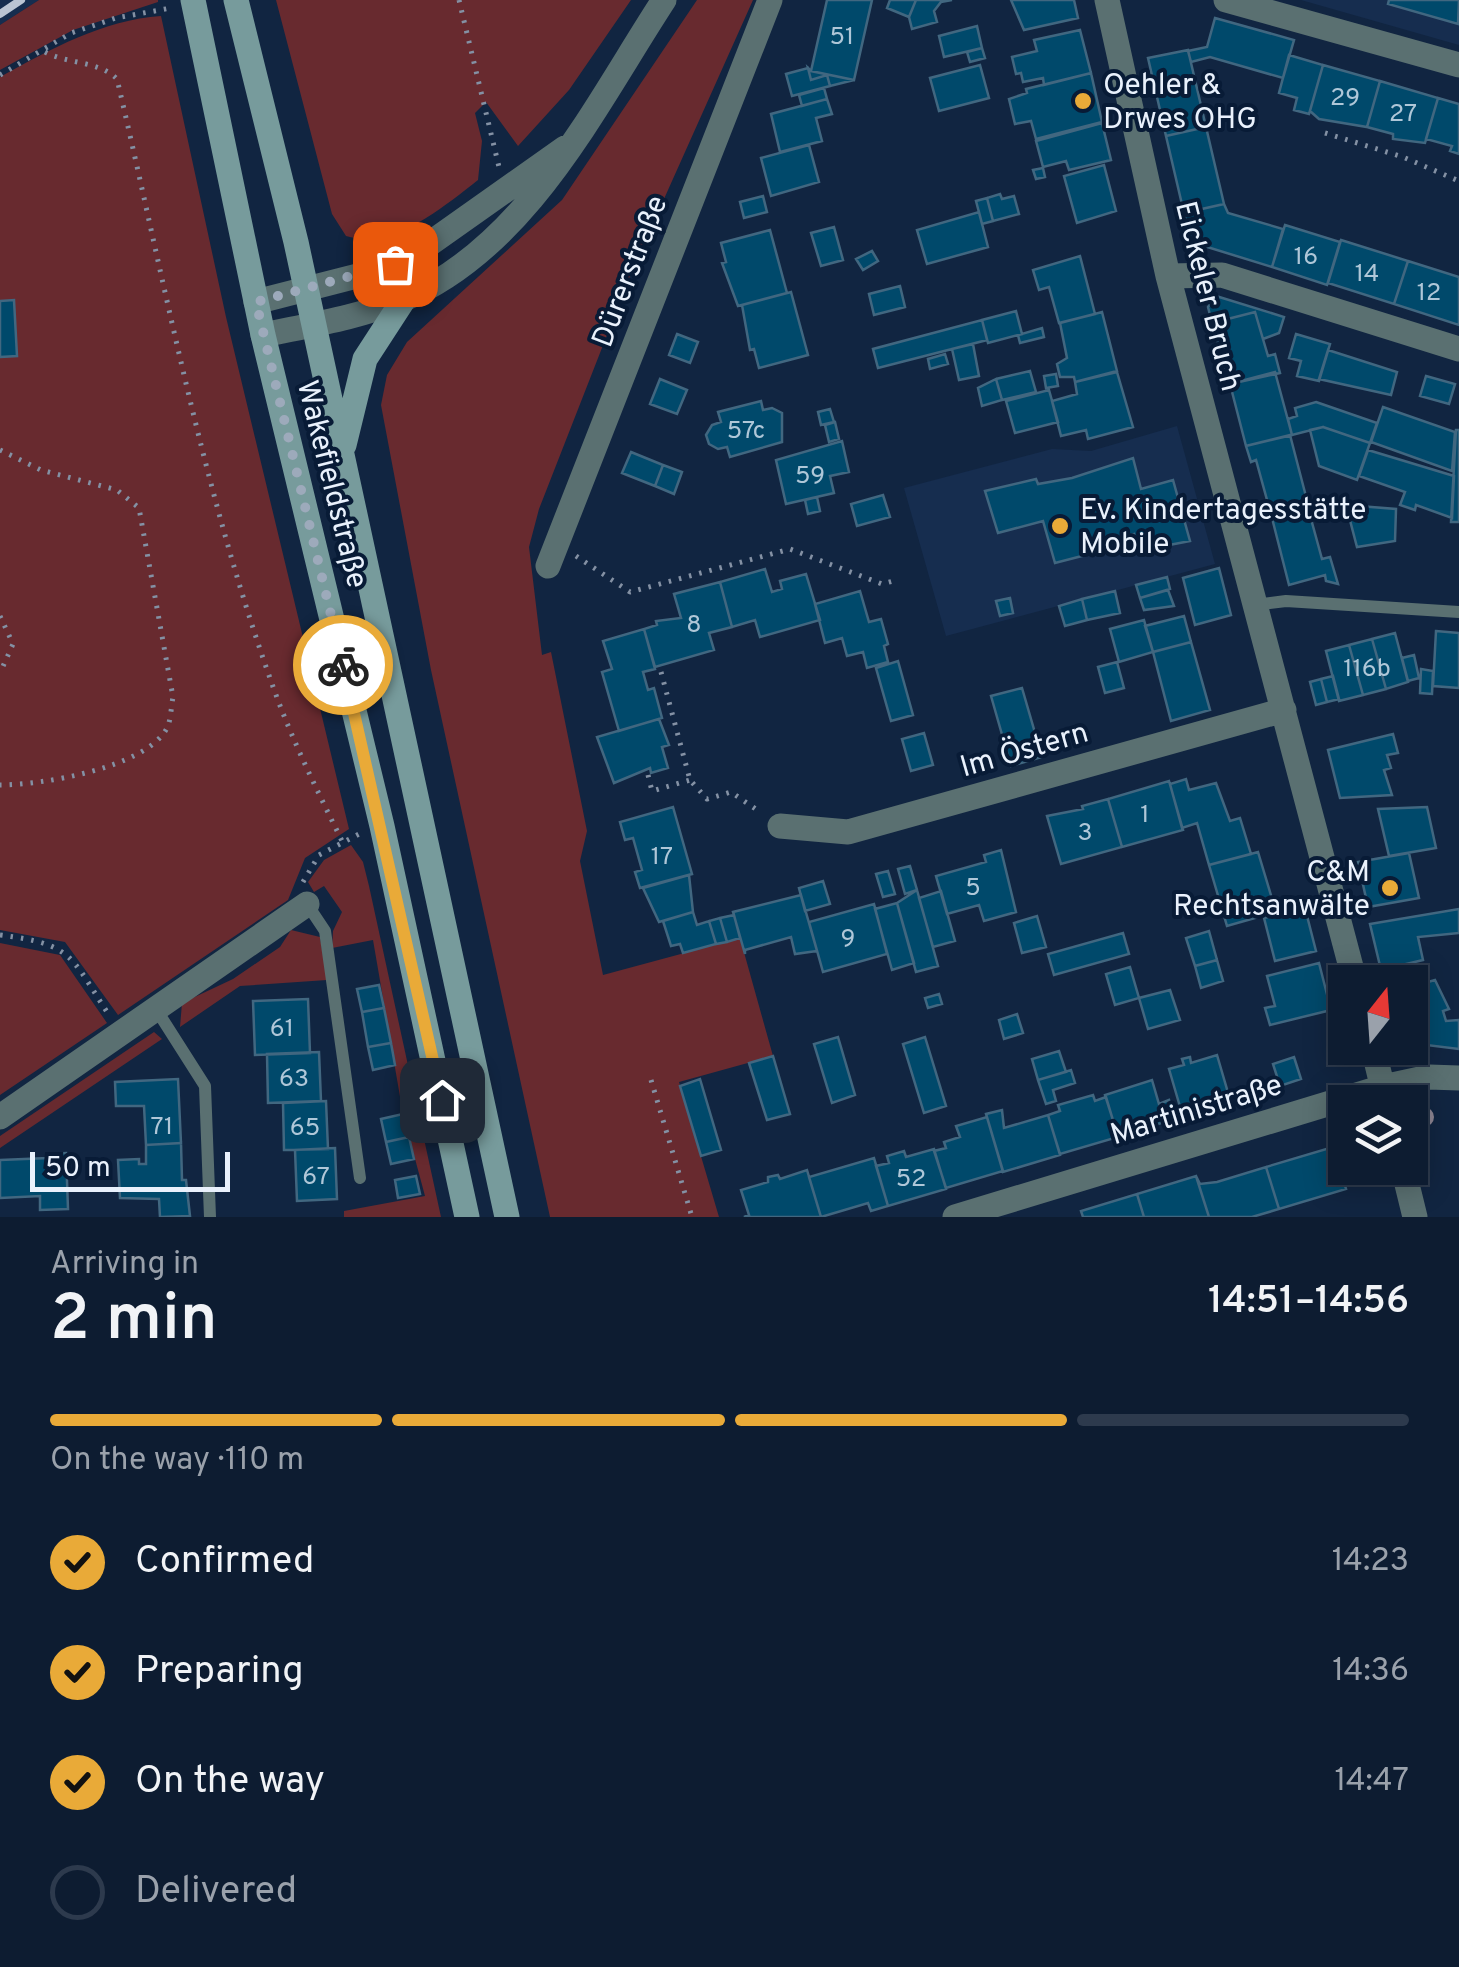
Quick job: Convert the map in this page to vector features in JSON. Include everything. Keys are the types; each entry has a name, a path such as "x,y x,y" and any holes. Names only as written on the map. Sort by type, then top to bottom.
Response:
{"main road":[{"name":"Wakefieldstraße","path":"236,0 306,290 507,1217"},
{"name":"Wakefieldstraße","path":"193,2 256,302 382,826 467,1217"},
{"path":"342,455 365,359 404,299"}],"street":[{"path":"264,335 404,299 438,280 509,224 554,176 565,148 664,0"},
{"name":"Dürerstraße","path":"552,554 770,0"},
{"name":"Eickeler Bruch","path":"1107,0 1168,276 1352,965"},
{"path":"1226,0 1459,65"},
{"path":"256,302 306,290 418,252 565,148"},
{"path":"1168,276 1222,275 1459,349"},
{"name":"Im Östern","path":"780,826 848,832 1284,710"},
{"path":"0,1117 307,904"},
{"name":"Martinistraße","path":"1409,1085 1429,1077 1459,1078"},
{"name":"Martinistraße","path":"955,1217 1328,1111"},
{"path":"1407,1185 1415,1217"}],"lane":[{"path":"1256,605 1286,601 1459,612"},
{"path":"307,904 325,932 360,1178"},
{"path":"156,1009 205,1086 210,1217"}],"path":[{"path":"459,0 492,151 513,185"},
{"path":"0,76 71,33 116,18 193,2"},
{"path":"45,52 65,62 108,70 117,79 188,382 248,612 295,743 342,840"},
{"path":"1325,133 1403,156 1459,181"},
{"path":"0,450 41,470 117,490 139,508 173,698 168,726 154,744 138,753 54,780 0,785"},
{"path":"552,554 630,592 790,550 882,584 897,580"},
{"path":"0,616 13,644 0,673"},
{"path":"661,672 690,780 707,798 732,792 780,826"},
{"path":"648,776 652,791 690,780"},
{"path":"307,904 303,885 310,866 342,840 382,826"},
{"path":"0,936 37,940 65,951 121,1033"},
{"path":"652,1080 692,1217"}],"shaded area":[{"path":"0,0 39,0 0,25"},
{"path":"39,0 158,2 73,30 0,70 0,25"},
{"path":"276,0 631,0 569,90 518,146 486,102 475,113 482,141 478,180 416,224 364,239 346,236 332,214"},
{"path":"697,0 753,0 634,266 539,509 529,547 542,655 551,652 587,831 580,861 603,975 740,938 773,1056 679,1082 719,1217 550,1217 431,670 381,405 387,375 407,342 562,200"},
{"path":"1301,0 1459,0 1459,45"},
{"path":"161,16 226,317 349,829 305,858 288,900 118,1015 65,942 0,930 0,77 98,30"},
{"name":"Ev. Kindertagesstätte Mobile","path":"1177,426 1215,564 946,636 904,488 1052,449 1091,451"},
{"path":"351,845 363,862 369,886 441,1217 344,1217 344,1211 425,1196 403,1114 373,940 332,948 333,931 342,912 324,886 314,892 308,882 324,860"},
{"path":"291,930 320,937 327,980 240,986 180,1027 182,1003 233,979 280,947"},
{"path":"0,943 60,955 107,1023 0,1095"},
{"path":"154,1032 162,1039 0,1148 0,1136"}],"building":[{"path":"827,0 872,0 854,80 811,71"},
{"path":"890,0 916,0 909,17 887,8"},
{"path":"916,0 952,0 941,2 934,11 937,22 912,29 909,17"},
{"path":"1011,0 1074,0 1078,18 1024,30"},
{"path":"1389,0 1459,0 1458,24 1388,4"},
{"path":"1215,18 1294,40 1283,78 1210,57 1191,62 1188,51 1207,47"},
{"path":"977,26 982,48 944,57 939,36"},
{"path":"1080,30 1091,73 1044,85 1043,78 1023,82 1021,73 1016,74 1012,57 1037,51 1034,40"},
{"path":"982,48 985,58 970,62 967,52"},
{"path":"1188,50 1206,127 1166,136 1148,58"},
{"path":"1289,55 1323,65 1309,114 1294,110 1297,98 1279,93"},
{"path":"980,65 989,98 939,111 930,78"},
{"path":"1323,65 1380,81 1367,127 1319,119 1310,111"},
{"path":"808,68 811,80 827,75 830,86 792,96 786,74"},
{"path":"808,68 854,80 830,86 827,75 811,80"},
{"path":"1091,73 1102,122 1036,139 1031,121 1015,124 1009,99 1027,93 1026,89"},
{"path":"1380,81 1438,98 1425,143 1393,139 1393,134 1367,127"},
{"path":"824,88 827,99 802,106 799,95"},
{"path":"1438,98 1459,104 1459,154 1450,151 1452,146 1426,139"},
{"path":"827,99 832,114 816,118 822,141 780,152 771,114"},
{"path":"1102,123 1111,160 1069,170 1066,161 1043,167 1036,141"},
{"path":"1206,127 1224,204 1184,213 1166,136"},
{"path":"809,145 819,182 771,196 761,158"},
{"path":"1104,165 1116,211 1077,223 1064,176"},
{"path":"1043,168 1045,177 1036,179 1033,170"},
{"path":"1000,194 1002,199 1014,196 1019,214 993,221 987,198"},
{"path":"763,196 767,212 744,218 740,202"},
{"path":"987,198 993,221 982,224 976,201"},
{"path":"1224,204 1228,213 1283,229 1272,267 1191,242 1184,213"},
{"path":"979,212 988,247 927,264 917,230"},
{"path":"1285,225 1340,242 1327,285 1272,267"},
{"path":"834,227 843,260 821,266 811,233"},
{"path":"770,230 787,293 738,306 722,263 726,262 721,243"},
{"path":"1341,240 1408,261 1394,304 1328,283"},
{"path":"872,251 878,261 863,270 856,259"},
{"path":"1080,256 1095,314 1059,323 1049,287 1039,290 1033,270"},
{"path":"1408,261 1459,277 1459,325 1394,304"},
{"path":"900,286 905,307 874,315 869,294"},
{"path":"791,292 808,355 759,368 754,349 750,350 742,305"},
{"path":"1216,296 1284,317 1279,333 1263,339 1255,312 1212,323 1208,307"},
{"path":"14,300 17,356 0,357 0,301"},
{"path":"1016,311 1022,334 988,343 982,320"},
{"path":"1102,312 1117,371 1075,382 1074,377 1060,377 1057,364 1067,358 1060,323"},
{"path":"1255,312 1268,356 1275,354 1280,373 1230,384 1212,323"},
{"path":"982,320 987,340 878,368 873,349"},
{"path":"1042,328 1044,337 1020,343 1018,335"},
{"path":"677,334 698,342 690,363 669,355"},
{"path":"1296,334 1330,344 1319,381 1297,376 1301,361 1289,358"},
{"path":"973,344 979,376 959,380 952,349"},
{"path":"1328,350 1397,372 1391,395 1319,379"},
{"path":"945,354 948,364 930,369 928,359"},
{"path":"1030,371 1036,392 1002,400 996,379"},
{"path":"1117,372 1133,427 1088,439 1086,430 1061,436 1052,401 1077,394 1075,382"},
{"path":"1275,372 1292,435 1246,446 1230,384"},
{"path":"1056,374 1058,386 1046,388 1044,376"},
{"path":"1426,376 1455,384 1449,404 1420,396"},
{"path":"660,379 687,390 677,414 650,404"},
{"path":"996,379 1002,400 982,406 978,388"},
{"path":"1049,390 1058,422 1015,433 1006,401"},
{"path":"761,401 763,410 772,408 782,413 782,442 730,457 727,447 718,449 709,444 706,435 712,425 721,422 718,412"},
{"path":"1316,402 1377,423 1370,443 1323,427 1292,435 1288,419 1297,416 1295,408"},
{"path":"1383,407 1455,432 1452,471 1371,442"},
{"path":"830,409 834,422 821,425 818,412"},
{"path":"835,422 839,439 829,442 825,425"},
{"path":"1323,427 1370,443 1357,480 1319,466 1310,430"},
{"path":"1456,430 1459,522 1451,522"},
{"path":"1290,435 1309,508 1272,518 1256,460 1251,462 1246,446"},
{"path":"842,441 849,472 830,476 834,493 786,504 776,460"},
{"path":"1368,450 1454,476 1452,518 1416,505 1415,510 1400,505 1405,492 1359,476"},
{"path":"631,452 663,465 655,486 622,473"},
{"path":"1133,458 1141,489 1173,480 1190,541 1138,551 1134,534 1103,543 1105,550 1055,563 1043,521 998,533 985,491 1036,479 1038,484 1072,478"},
{"path":"663,465 682,472 674,494 655,486"},
{"path":"883,495 890,517 857,526 851,504"},
{"path":"817,497 820,511 808,514 805,500"},
{"path":"1346,505 1396,509 1395,541 1357,547"},
{"path":"1308,508 1322,559 1330,557 1338,584 1326,581 1325,575 1289,585 1272,518"},
{"path":"1219,568 1231,615 1195,625 1183,578"},
{"path":"765,569 772,592 782,589 780,581 806,574 820,620 760,637 755,620 732,627 720,582"},
{"path":"1167,577 1170,589 1140,598 1136,585"},
{"path":"720,582 732,627 709,633 714,650 655,667 644,629 657,625 656,621 681,618 674,594"},
{"path":"1168,590 1174,606 1144,610 1140,598"},
{"path":"860,591 869,622 881,619 888,644 884,646 888,662 867,668 863,652 847,656 842,638 825,643 815,604"},
{"path":"1115,591 1120,613 1087,620 1082,599"},
{"path":"1010,598 1013,613 1000,616 996,601"},
{"path":"1082,599 1087,620 1065,626 1059,606"},
{"path":"1184,616 1191,642 1153,652 1145,626"},
{"path":"1144,620 1153,652 1119,662 1110,629"},
{"path":"644,629 655,669 643,672 648,690 654,688 662,718 619,731 602,672 612,669 603,641"},
{"path":"1436,631 1459,633 1459,688 1433,686"},
{"path":"1395,633 1408,682 1386,689 1372,639"},
{"path":"1372,639 1386,689 1363,695 1349,645"},
{"path":"1191,642 1210,710 1171,721 1153,652"},
{"path":"1349,645 1363,695 1339,701 1326,651"},
{"path":"1414,655 1419,678 1408,681 1402,658"},
{"path":"898,661 913,715 891,721 876,668"},
{"path":"1117,662 1124,688 1105,693 1098,667"},
{"path":"1421,669 1433,671 1432,694 1420,693"},
{"path":"1333,676 1339,699 1327,702 1321,679"},
{"path":"1321,679 1327,702 1316,705 1310,682"},
{"path":"1022,688 1042,757 1011,766 991,696"},
{"path":"659,719 669,745 662,747 668,768 651,773 650,768 614,783 597,737"},
{"path":"924,733 933,765 911,771 902,739"},
{"path":"1393,734 1398,753 1387,755 1391,768 1384,770 1392,795 1340,798 1328,750"},
{"path":"1186,779 1189,790 1216,783 1230,821 1240,818 1251,854 1209,865 1197,823 1182,828 1170,784"},
{"path":"1169,781 1183,830 1122,847 1108,799"},
{"path":"1108,799 1122,847 1061,864 1047,816"},
{"path":"673,807 692,874 640,888 635,872 642,870 633,838 625,840 620,822"},
{"path":"1427,807 1436,848 1389,856 1378,809"},
{"path":"1001,850 1016,912 984,921 979,905 947,914 936,876 986,862 984,855"},
{"path":"1258,852 1276,912 1227,926 1209,865"},
{"path":"1409,853 1419,898 1368,907 1358,862"},
{"path":"910,866 917,890 905,894 898,869"},
{"path":"888,871 895,894 883,897 876,874"},
{"path":"689,875 693,912 659,922 643,888"},
{"path":"823,881 830,904 805,911 799,888"},
{"path":"917,890 938,966 916,972 897,903"},
{"path":"941,891 955,941 933,947 919,898"},
{"path":"801,895 817,951 795,954 791,937 745,950 745,954 733,912"},
{"path":"897,903 914,963 892,970 875,909"},
{"path":"874,904 887,954 823,972 809,922"},
{"path":"1305,908 1316,951 1275,961 1264,918"},
{"path":"1459,909 1459,933 1418,937 1423,960 1402,965 1380,965 1370,924"},
{"path":"693,912 697,925 709,921 716,944 683,953 680,944 671,946 663,921"},
{"path":"734,915 740,938 727,942 720,918"},
{"path":"1037,916 1046,947 1022,953 1014,923"},
{"path":"720,918 727,942 716,944 709,921"},
{"path":"1209,931 1217,960 1195,966 1186,938"},
{"path":"1123,933 1129,954 1054,975 1048,954"},
{"path":"1217,960 1223,981 1201,988 1195,966"},
{"path":"1319,963 1328,1011 1270,1025 1265,1008 1275,1006 1267,976"},
{"path":"1130,967 1139,998 1115,1005 1106,974"},
{"path":"1435,980 1449,1009 1443,1011 1446,1021 1459,1020 1459,1049 1428,1045 1428,982"},
{"path":"379,985 384,1008 362,1012 357,989"},
{"path":"1170,990 1180,1020 1148,1029 1139,998"},
{"path":"939,994 942,1004 928,1008 925,998"},
{"path":"308,999 310,1053 255,1055 253,1001"},
{"path":"384,1008 391,1043 368,1047 362,1012"},
{"path":"1017,1014 1023,1033 1004,1039 999,1020"},
{"path":"838,1037 855,1095 832,1103 814,1044"},
{"path":"925,1037 946,1106 924,1113 903,1044"},
{"path":"391,1043 395,1065 373,1070 368,1047"},
{"path":"1059,1051 1066,1072 1038,1080 1032,1059"},
{"path":"319,1052 321,1101 268,1103 267,1054"},
{"path":"1217,1055 1231,1103 1183,1117 1169,1069 1184,1065 1182,1059 1190,1057 1191,1063"},
{"path":"773,1056 790,1114 767,1120 749,1063"},
{"path":"1294,1057 1301,1079 1280,1086 1273,1064"},
{"path":"1071,1070 1075,1083 1053,1090 1056,1101 1046,1104 1038,1080"},
{"path":"178,1079 181,1143 146,1145 144,1106 116,1106 115,1082"},
{"path":"700,1079 721,1150 701,1156 680,1086"},
{"path":"1152,1080 1159,1104 1169,1100 1175,1119 1118,1136 1105,1095"},
{"path":"1093,1095 1095,1101 1106,1097 1118,1137 1060,1154 1048,1115 1060,1111 1058,1105"},
{"path":"326,1101 328,1149 284,1150 283,1103"},
{"path":"1002,1110 1004,1128 1048,1115 1060,1155 1003,1172 986,1114"},
{"path":"403,1114 409,1137 386,1142 381,1119"},
{"path":"987,1117 1003,1171 946,1188 934,1151 946,1148 944,1142 960,1137 956,1126"},
{"path":"409,1137 414,1159 391,1164 386,1142"},
{"path":"181,1143 182,1180 186,1180 190,1216 160,1217 159,1199 120,1198 118,1160 139,1159 139,1164 146,1164 146,1145"},
{"path":"335,1148 337,1199 297,1201 295,1150"},
{"path":"1328,1148 1328,1185 1345,1185 1346,1189 1279,1209 1266,1167"},
{"path":"934,1149 946,1189 888,1206 876,1166 889,1163 887,1156 904,1151 906,1157"},
{"path":"66,1153 68,1209 40,1210 40,1196 0,1198 0,1160 48,1158 48,1154"},
{"path":"874,1158 888,1206 871,1211 868,1203 821,1217 809,1177"},
{"path":"1266,1167 1279,1209 1252,1217 1209,1217 1196,1176 1200,1184 1217,1182"},
{"path":"807,1170 821,1217 744,1217 749,1215 741,1190 768,1182 768,1177 778,1175 780,1179"},
{"path":"416,1176 420,1194 398,1198 395,1180"},
{"path":"1196,1176 1209,1217 1144,1217 1137,1194"},
{"path":"1137,1194 1144,1217 1083,1217 1081,1211"}],"railway":[{"path":"0,14 21,0"}],"way so far":[{"path":"343,665 256,302 395,264"}],"place":[{"name":"Oehler & Drwes OHG","path":"1083,101"},
{"name":"Ev. Kindertagesstätte Mobile","path":"1060,526"},
{"name":"C&M Rechtsanwälte","path":"1390,888"}],"route":[{"path":"343,665 442,1100"}]}
